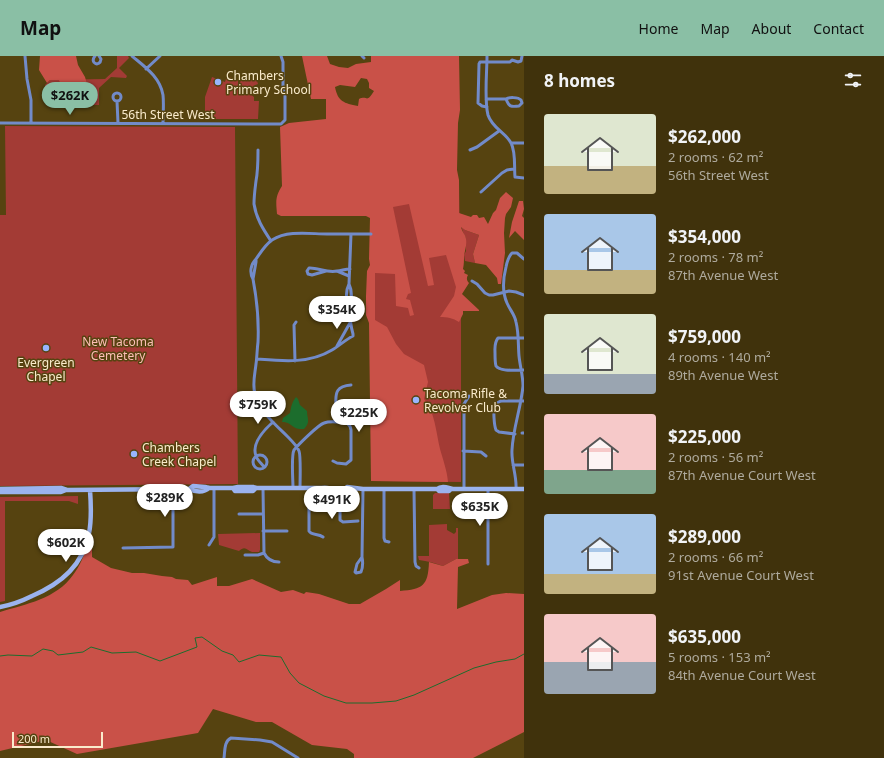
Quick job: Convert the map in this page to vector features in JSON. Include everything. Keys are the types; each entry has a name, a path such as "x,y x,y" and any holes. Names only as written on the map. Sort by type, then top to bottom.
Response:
{"street":[{"path":"25,56 31,100 31,123"},
{"path":"95,56 93,60 97,64 101,61 100,56"},
{"path":"132,56 155,78 161,89 163,98 163,123"},
{"path":"146,69 160,56"},
{"name":"56th Street West","path":"0,123 279,124 283,123 285,118 285,96 281,56"},
{"path":"487,56 486,99 489,117 499,131 511,143 514,151 515,177 524,178"},
{"path":"487,107 478,103 480,62 510,62 512,60 519,62 522,59 522,56"},
{"path":"486,99 519,98 522,103 519,106 510,106 508,105 506,99"},
{"path":"117,101 118,123"},
{"path":"470,150 499,131"},
{"path":"511,143 524,143"},
{"path":"258,150 258,170 254,193 254,204 260,224 271,241"},
{"path":"481,192 502,173 507,170 514,169"},
{"path":"300,488 300,452 261,409 255,394 254,385 257,359 258,318 251,270 253,263 266,246 271,241 279,237 292,234 371,234"},
{"path":"257,359 285,361 305,360 332,350 353,336 350,309 352,304 351,288 349,284 351,234"},
{"path":"516,489 512,449 522,401 523,384 516,319 507,304 504,292 504,280 509,256 512,253 517,253 524,259"},
{"path":"326,271 312,275 308,274 307,271 309,268 313,268 337,272 349,276"},
{"path":"337,272 350,269"},
{"path":"472,282 477,284 485,293 489,295 514,291 524,295"},
{"path":"337,347 351,321"},
{"path":"296,322 294,325 296,361"},
{"path":"522,370 504,370 496,366 496,342 497,338 524,338"},
{"path":"335,422 337,393 343,386 351,385"},
{"path":"464,489 464,404 469,396"},
{"path":"514,434 499,432 496,430 495,408 498,402 522,401"},
{"path":"264,466 260,468 254,466 253,460 256,456 258,439 263,431 273,422"},
{"path":"293,488 293,454 297,448 316,428 322,424 335,422 349,424 351,428 351,458 346,464 334,461"},
{"path":"463,451 481,452 486,456"},
{"path":"256,456 260,455 264,457 266,460 264,466"},
{"path":"256,456 264,466"},
{"path":"513,465 524,465"},
{"path":"0,489 61,488 67,490 90,490 189,488 192,486 205,486 212,488 330,487 332,489 342,489 347,487 355,489 437,489 439,487 449,487 451,489 524,489"},
{"path":"123,548 173,547 173,488"},
{"path":"209,545 214,537 212,488"},
{"path":"263,488 264,553 270,560 279,562"},
{"path":"309,488 309,531 323,537"},
{"path":"342,489 340,520 343,522 358,521"},
{"path":"362,558 355,569 356,573 361,572 363,563 363,489"},
{"path":"384,489 384,538 385,541 389,542"},
{"path":"414,489 415,562 416,566 419,568"},
{"path":"488,489 488,564"},
{"path":"0,492 61,492 67,490"},
{"path":"0,607 23,600 48,589 66,576 73,568 82,554 89,534 91,521 90,490"},
{"path":"239,514 263,514"},
{"path":"264,531 287,531"},
{"path":"245,555 258,555 264,553"},
{"path":"224,758 227,740 231,738 269,741 298,758"}],"green space":[{"path":"117,56 128,56 129,58 119,68 127,76 126,78 111,77 99,88 99,105 48,104 45,85 50,80 105,79 117,68"},
{"path":"253,73 255,74 258,84 253,86 250,94 254,97 254,101 259,101 258,119 207,119 205,116 205,97 212,77 225,82 227,76 237,80 238,90 245,95 248,93 240,87 240,82 242,79"},
{"name":"New Tacoma Cemetery","path":"5,126 235,127 238,484 0,486 0,215 6,215"},
{"name":"Tacoma Rifle & Revolver Club","path":"459,180 461,482 371,481 372,181"},
{"path":"461,226 465,230 479,235 473,254 475,263 465,261 464,255 466,251 466,238"},
{"path":"435,493 449,493 450,509 433,509 433,495"},
{"path":"78,496 78,504 69,501 5,501 5,601 0,602 0,497"},
{"path":"447,524 447,530 454,534 456,532 456,528 458,528 458,559 443,566 419,560 418,556 429,556 429,525"},
{"path":"260,533 259,552 252,552 246,548 239,551 219,545 218,534"}],"shaded area":[{"path":"40,56 76,56 78,65 87,84 81,91 81,97 86,106 62,106 66,100 59,80 50,80 47,83 39,70"},
{"path":"302,56 327,56 330,64 348,68 356,64 371,62 371,56 459,56 460,110 458,123 457,170 459,180 459,213 471,217 473,215 477,215 479,218 484,217 488,224 496,210 500,198 506,192 513,198 511,207 505,218 505,253 501,284 498,284 497,278 486,265 475,263 473,254 479,235 461,227 466,241 463,269 465,271 464,273 468,275 467,279 469,283 462,294 479,311 463,311 459,322 450,318 440,317 454,296 456,287 446,255 429,258 434,285 428,286 409,204 393,207 411,293 408,294 406,299 410,300 414,315 410,316 408,308 396,306 395,274 375,273 375,320 387,327 396,344 404,354 424,365 428,382 424,399 433,416 448,482 371,481 369,323 366,315 367,271 370,265 370,218 366,216 281,216 277,214 276,199 282,186 280,127 289,123 326,119 326,99 311,99","holes":["361,78 367,79 369,88 374,91 368,98 359,99 358,106 345,103 338,96 335,87 340,85 355,87"]},
{"path":"519,201 523,201 524,209 522,216 524,218 524,240 515,231 509,238 512,222"},
{"path":"296,397 300,405 307,411 308,422 304,429 294,427 286,422 282,422 283,418 290,413"},
{"path":"88,545 92,546 92,557 111,568 132,573 144,573 188,580 192,585 217,577 217,586 229,586 252,579 281,592 293,590 304,594 306,592 319,594 349,604 360,604 400,580 400,591 414,589 423,585 427,576 429,562 443,566 456,559 468,559 469,563 458,567 457,609 492,595 506,593 524,594 524,732 473,758 354,758 354,754 347,749 312,745 272,722 256,722 213,709 198,733 77,754 46,740 0,751 0,612 40,600 58,590 75,572"}],"waterway":[{"path":"0,656 32,656 43,649 53,651 58,655 83,652 91,647 112,653 136,652 160,661 197,647 195,638 202,637 222,651 233,655 239,662 259,655 281,657 290,673 299,683 324,696 346,703 372,703 396,701 414,695 474,668 515,659 524,654"}],"place":[{"name":"Chambers Primary School","path":"218,82"},
{"name":"Evergreen Chapel","path":"46,348"},
{"name":"Tacoma Rifle & Revolver Club","path":"416,400"},
{"name":"Chambers Creek Chapel","path":"134,454"}]}
